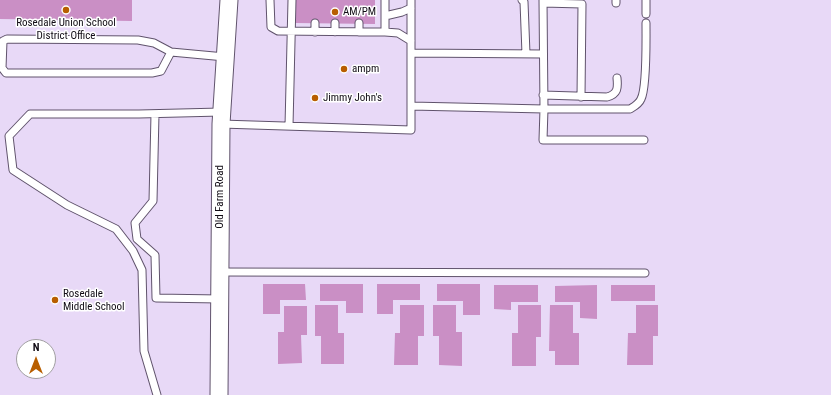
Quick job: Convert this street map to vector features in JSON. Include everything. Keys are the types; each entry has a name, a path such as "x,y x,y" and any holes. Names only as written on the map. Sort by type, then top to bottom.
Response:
{"street":[{"name":"Old Farm Road","path":"220,395 221,118 229,0"}],"lane":[{"path":"270,0 271,26 278,31 398,33 411,42"},
{"path":"289,126 292,0"},
{"path":"385,0 385,32"},
{"path":"522,0 524,2 526,54"},
{"path":"646,0 646,14"},
{"path":"581,97 583,2 543,2 543,140 644,140"},
{"path":"385,16 402,12 411,4"},
{"path":"157,395 144,351 142,270 133,251 116,229 67,205 13,170 9,136 30,114 155,114 221,118 289,126 411,130 411,4"},
{"path":"315,23 315,32"},
{"path":"335,23 335,32"},
{"path":"359,23 359,32"},
{"path":"411,106 630,109 636,106 642,98 644,85 646,23"},
{"path":"171,52 161,71 152,73 6,73 2,68 3,41 7,39 138,40 154,43 171,52 225,57"},
{"path":"411,53 543,54"},
{"path":"543,95 581,97 613,96 617,91 617,78"},
{"path":"155,114 153,200 135,223 137,239 154,255 156,298 220,299"},
{"path":"220,272 645,274"}],"building":[{"name":"Rosedale Union School District Office","path":"0,0 132,0 132,21 0,19"},
{"name":"AM/PM","path":"296,0 375,0 375,24 295,23"},
{"path":"263,284 305,284 306,300 280,300 280,314 263,314"},
{"path":"320,284 363,284 363,313 346,313 346,301 320,301"},
{"path":"377,284 420,284 420,300 393,300 393,314 377,314"},
{"path":"437,284 480,284 480,315 463,315 463,301 437,301"},
{"path":"494,285 538,285 538,302 511,302 511,310 494,309"},
{"path":"597,285 597,319 580,318 580,302 555,302 555,286"},
{"path":"611,285 655,285 655,301 611,301"},
{"path":"315,305 338,305 338,333 344,333 344,364 321,364 321,336 315,336"},
{"path":"400,305 424,305 424,336 418,336 418,365 394,365 395,333 400,333"},
{"path":"433,305 456,305 456,332 462,332 462,366 439,365 439,336 433,336"},
{"path":"518,305 541,305 541,337 536,337 536,366 512,366 512,333 518,333"},
{"path":"550,305 573,305 573,333 579,333 579,365 555,365 555,351 549,351"},
{"path":"636,305 658,305 658,336 653,336 653,365 627,365 628,333 636,333"},
{"path":"284,306 307,306 307,335 301,335 302,363 278,364 278,332 284,332"}],"place":[{"name":"Rosedale Union School District Office","path":"66,10"},
{"name":"AM/PM","path":"335,12"},
{"name":"ampm","path":"344,69"},
{"name":"Jimmy John's","path":"315,98"},
{"name":"Rosedale Middle School","path":"55,300"}]}
